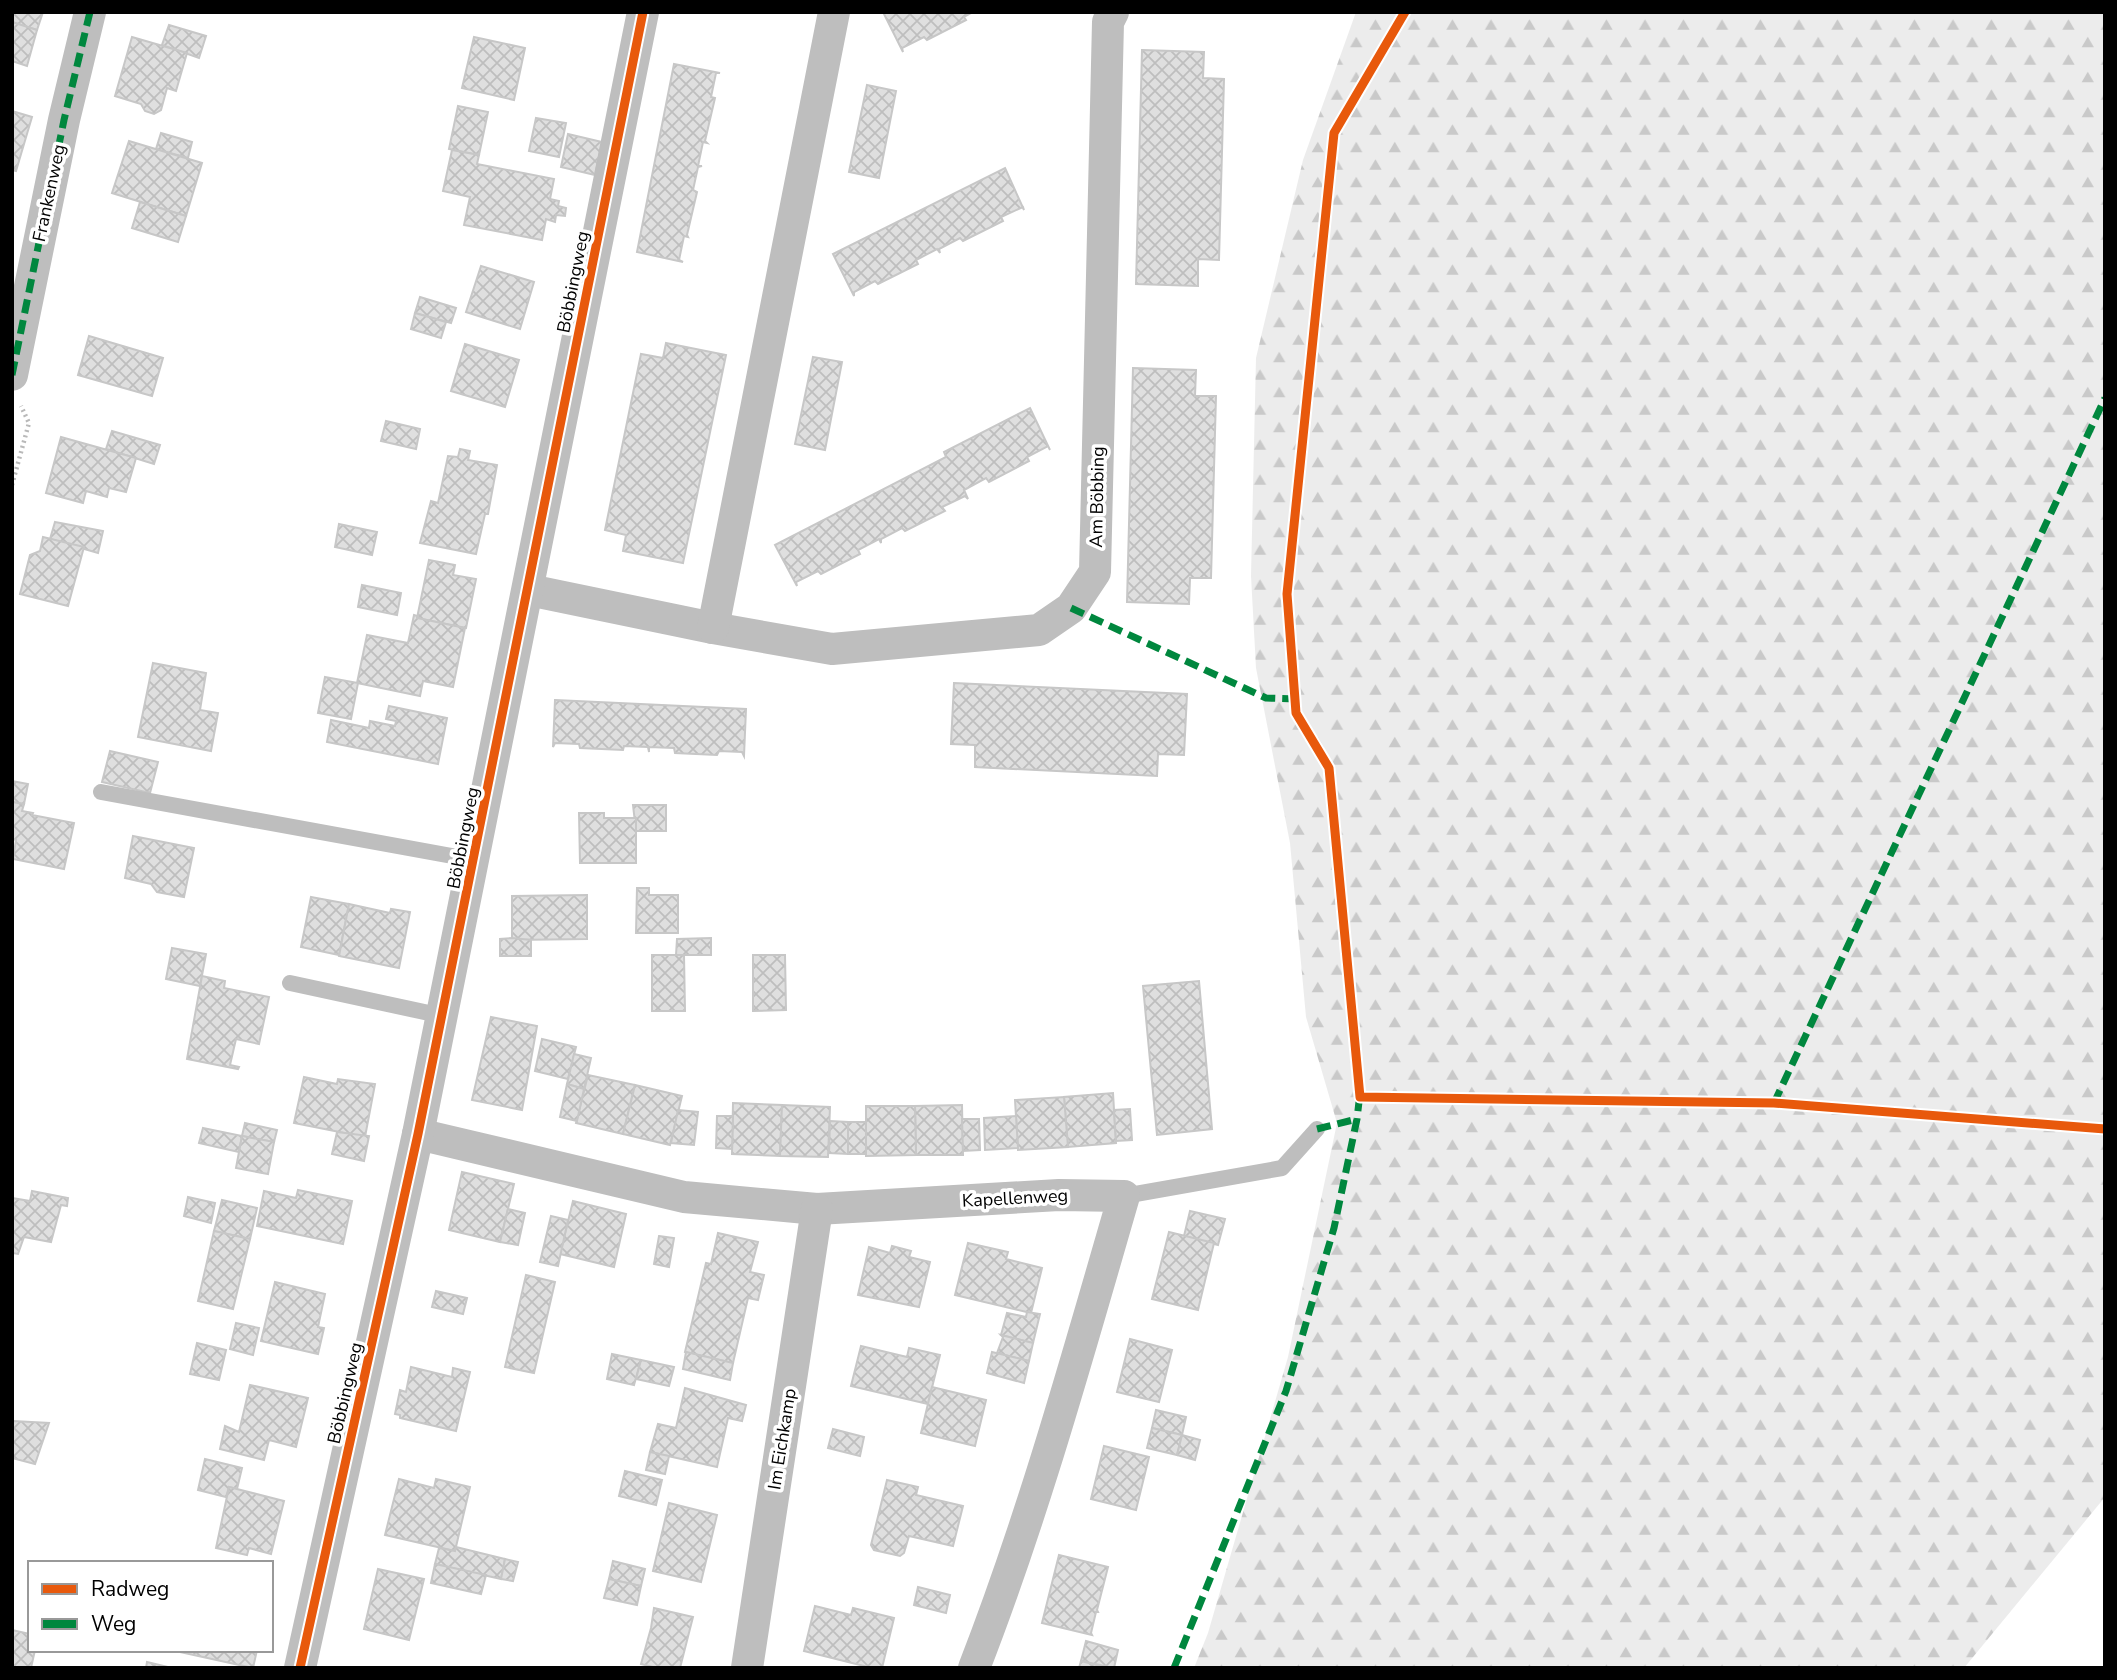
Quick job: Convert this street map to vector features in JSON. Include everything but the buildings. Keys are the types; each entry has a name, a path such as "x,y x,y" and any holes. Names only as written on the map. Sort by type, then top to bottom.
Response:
{"street":[{"name":"Frankenweg","path":"15,386 64,120 90,12"},
{"name":"Böbbingweg","path":"300,1668 443,1016 643,12"},
{"path":"713,628 834,12"},
{"name":"Am Böbbing","path":"528,590 832,649 1039,630 1071,608 1095,572 1108,22 1113,12"},
{"name":"Kapellenweg","path":"418,1134 684,1197 817,1209 1059,1195 1124,1196"},
{"path":"974,1668 1063,1408 1124,1196"},
{"name":"Im Eichkamp","path":"747,1668 817,1209"}],"lane":[{"path":"101,792 474,860"},
{"path":"290,983 443,1016"},
{"path":"1124,1196 1282,1168 1317,1129"}],"path":[{"path":"12,485 29,423 15,386"}],"green space":[{"path":"1356,12 2105,12 2105,1497 1964,1668 1194,1668 1208,1633 1288,1357 1337,1123 1306,1017 1290,843 1256,668 1251,576 1256,358 1303,160"}],"marked path":[{"path":"12,375 64,120 90,12"},
{"path":"1774,1103 2105,398"},
{"path":"1071,608 1266,698 1295,699"},
{"path":"1174,1668 1286,1391 1334,1228 1360,1093"},
{"path":"1317,1129 1357,1119"}],"cycle path":[{"path":"300,1668 418,1134 643,12"},
{"path":"1405,12 1334,133 1287,594 1296,713 1329,768 1360,1097 1774,1103 2105,1129"}]}
